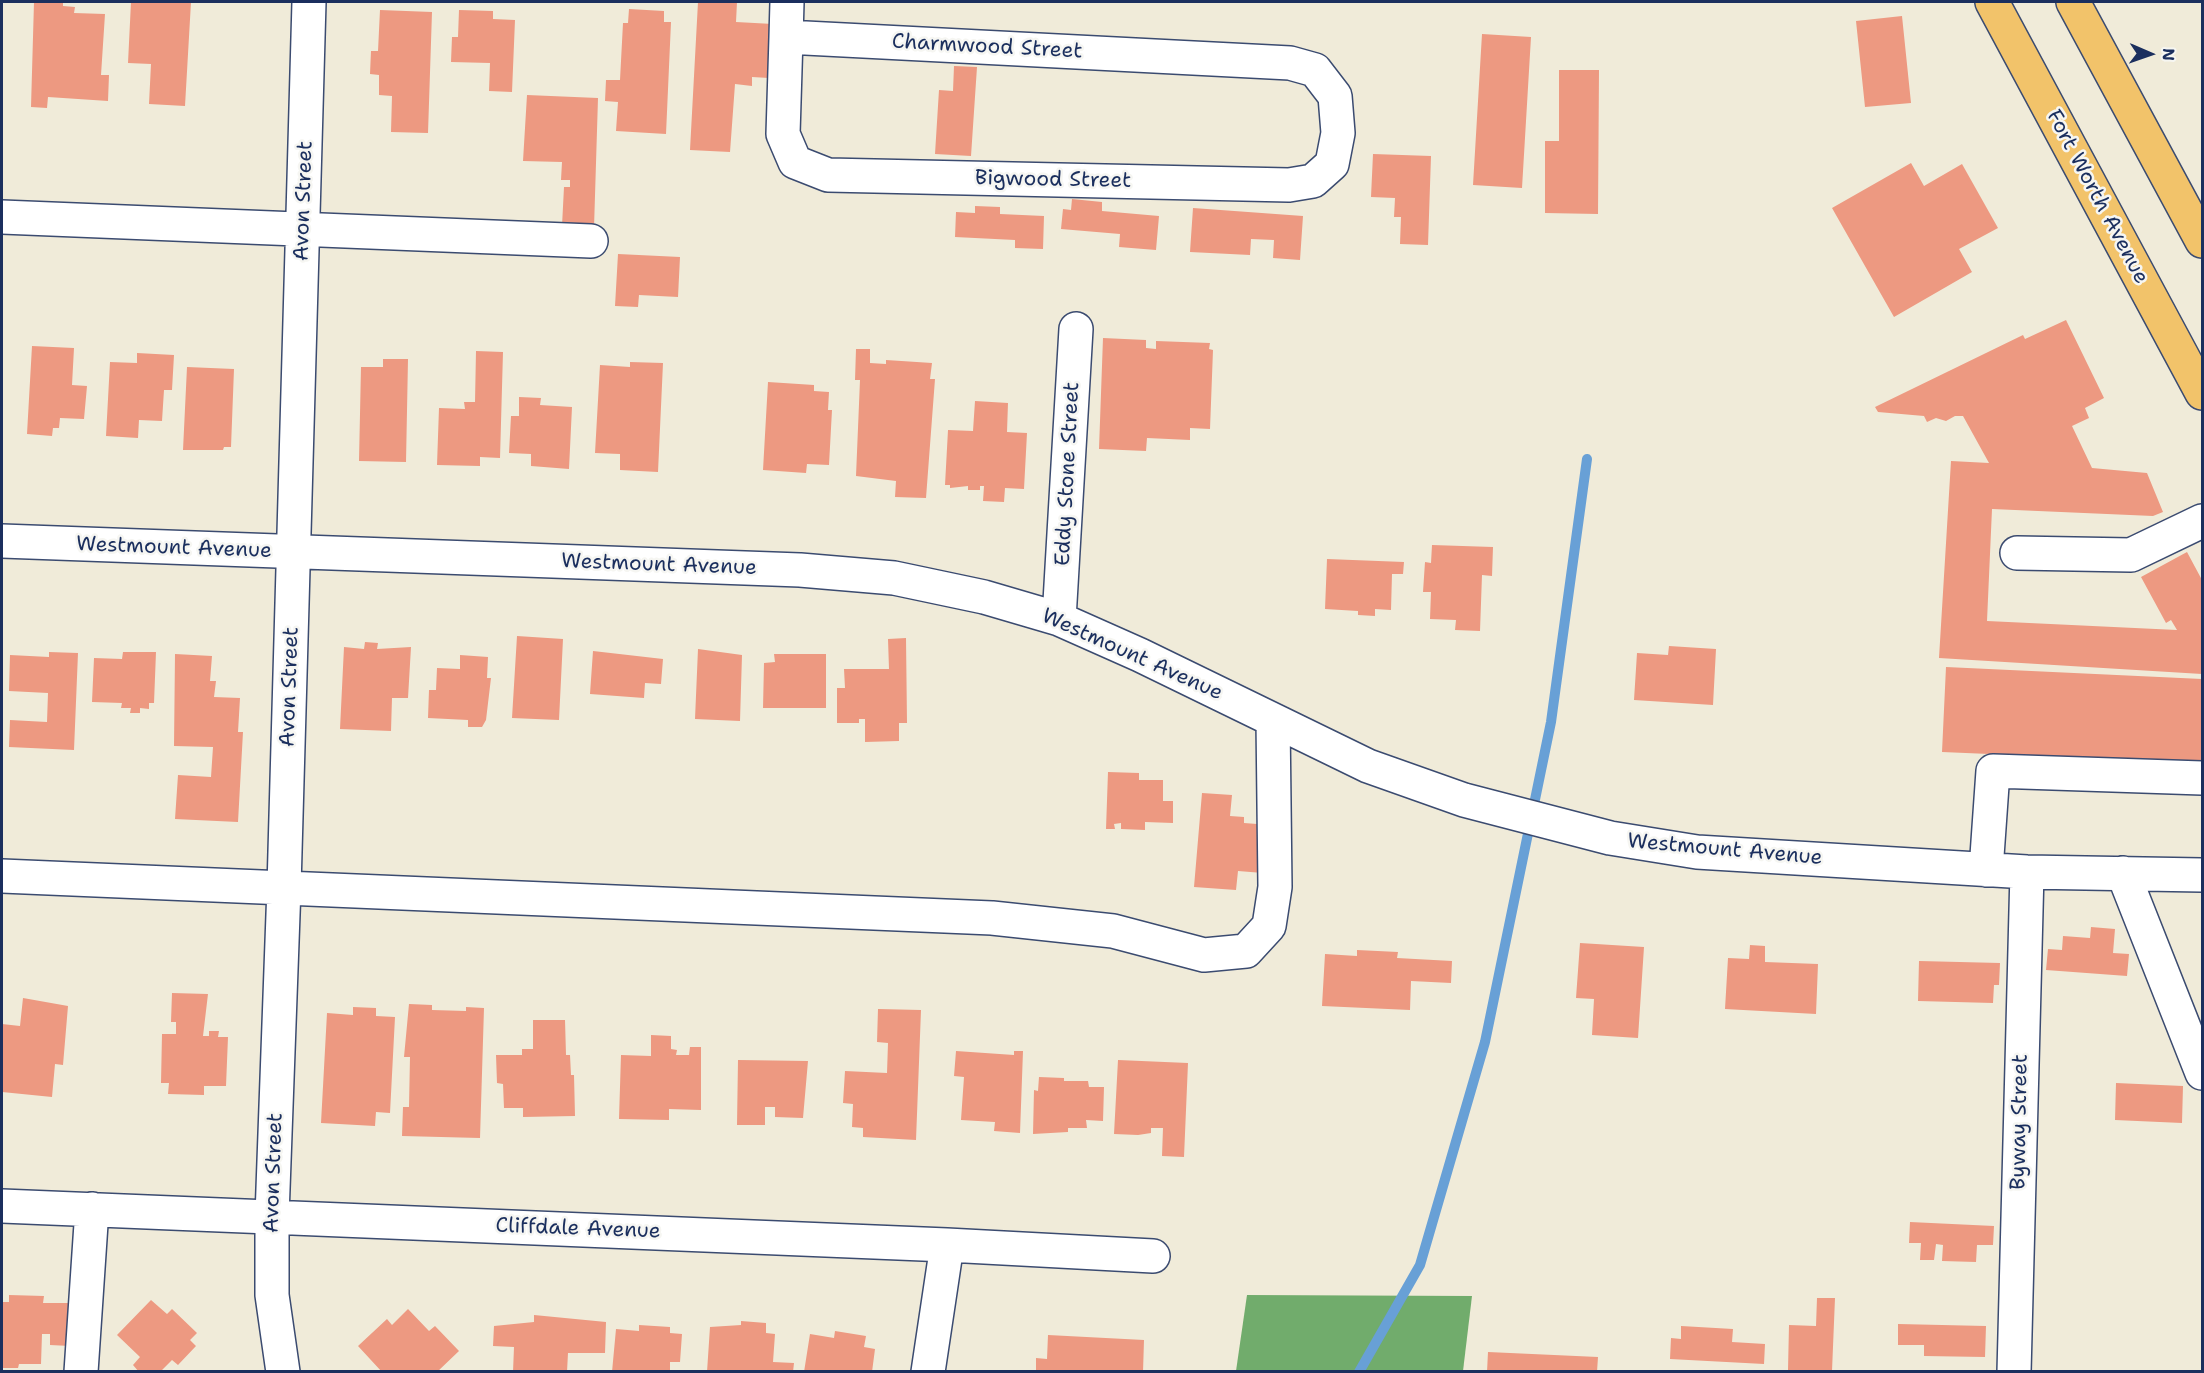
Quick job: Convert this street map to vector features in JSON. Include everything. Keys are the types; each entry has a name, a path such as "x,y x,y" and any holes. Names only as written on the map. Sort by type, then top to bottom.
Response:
{"main road":[{"name":"Fort Worth Avenue","path":"1992,2 2202,393"},
{"path":"2073,2 2202,241"}],"street":[{"name":"Avon Street","path":"283,1371 272,1295 272,1216 284,887 309,2"},
{"path":"786,37 787,2"},
{"name":"Charmwood Street","path":"786,37 1290,63 1315,70 1335,96 1338,133 1332,164 1313,182"},
{"name":"Bigwood Street","path":"786,37 783,134 795,162 828,175 1277,184 1313,182"},
{"path":"2,217 591,241"},
{"name":"Eddy Stone Street","path":"1059,619 1076,329"},
{"path":"2017,553 2131,555 2199,530"},
{"name":"Westmount Avenue","path":"2,541 800,570 894,578 984,597 1059,619 1140,655 1368,766 1464,800 1610,838 1697,852 2027,872 2202,875"},
{"path":"2,876 992,918 1113,931 1204,955 1246,951 1269,926 1275,886 1273,720"},
{"path":"1986,870 1993,771 2202,778"},
{"name":"Byway Street","path":"2014,1371 2027,872"},
{"path":"2123,873 2202,1073"},
{"name":"Cliffdale Avenue","path":"2,1206 947,1245 1154,1256"},
{"path":"81,1371 92,1209"},
{"path":"928,1371 947,1245"}],"green space":[{"path":"1247,1295 1472,1296 1463,1371 1236,1371"}],"building":[{"path":"34,2 63,2 63,6 75,7 74,13 105,14 101,75 109,75 108,101 48,97 47,108 31,107"},
{"path":"131,2 191,2 185,106 149,104 151,64 128,63"},
{"path":"698,2 737,2 736,22 773,24 769,78 752,77 752,86 735,84 730,152 690,150"},
{"path":"629,9 664,11 664,22 671,22 666,134 616,131 618,102 605,101 606,80 620,80 623,23 628,23"},
{"path":"380,10 432,12 428,133 391,132 392,96 379,95 379,75 370,74 371,51 378,51"},
{"path":"459,10 493,11 493,19 515,20 512,92 489,91 490,63 451,62 452,37 458,37"},
{"path":"1902,16 1911,103 1865,107 1856,21"},
{"path":"1482,34 1531,37 1522,188 1473,185"},
{"path":"954,66 977,67 971,156 935,154 939,90 953,91"},
{"path":"1559,70 1599,70 1598,214 1545,213 1545,141 1559,141"},
{"path":"527,95 598,98 594,228 562,226 564,187 570,187 570,180 561,180 562,162 523,161"},
{"path":"1373,154 1431,156 1428,245 1400,244 1401,217 1394,217 1395,198 1371,197"},
{"path":"1911,163 1924,186 1962,164 1998,228 1959,249 1972,272 1894,317 1832,208"},
{"path":"1072,199 1102,202 1102,211 1159,216 1156,250 1119,247 1120,234 1061,229 1063,209 1071,210"},
{"path":"975,206 1000,207 1000,214 1044,216 1043,249 1015,248 1015,240 955,237 956,212 975,213"},
{"path":"1193,208 1303,216 1300,260 1273,258 1274,240 1251,239 1250,255 1190,252"},
{"path":"618,254 680,257 678,297 639,295 638,307 615,306"},
{"path":"2066,320 2104,398 2085,408 2089,418 2072,426 2092,468 2147,473 2163,512 2153,516 1992,509 1987,621 2177,630 2171,620 2166,623 2141,577 2187,552 2202,580 2202,674 1939,658 1951,461 1989,463 1963,416 1955,416 1946,421 1936,418 1927,422 1924,416 1878,412 1875,407 2023,335 2025,339"},
{"path":"1103,338 1146,340 1146,348 1156,349 1156,341 1210,343 1209,349 1213,350 1210,429 1190,428 1190,440 1147,438 1146,451 1099,449"},
{"path":"32,346 74,348 72,385 87,386 84,419 60,418 59,428 53,428 52,436 27,434"},
{"path":"856,349 870,349 870,363 886,364 886,360 932,363 930,379 935,379 926,498 895,497 896,481 856,476 860,380 855,380"},
{"path":"476,351 503,352 500,458 480,457 480,466 437,465 439,408 465,409 464,402 475,402"},
{"path":"137,353 174,355 172,390 164,390 162,421 139,420 138,438 106,436 110,362 137,363"},
{"path":"383,359 408,359 406,462 359,461 361,367 383,367"},
{"path":"630,362 663,363 658,472 620,470 620,454 595,453 600,365 630,367"},
{"path":"187,367 234,369 231,447 224,447 223,450 183,450"},
{"path":"768,382 814,385 814,391 829,392 828,410 832,410 829,465 807,464 806,473 763,470"},
{"path":"519,397 541,398 540,405 572,407 569,469 531,466 531,454 509,453 511,416 519,416"},
{"path":"975,401 1008,403 1007,432 1027,433 1024,489 1005,488 1004,502 983,501 984,486 980,486 980,490 968,490 968,486 950,488 950,485 945,485 948,430 973,431"},
{"path":"1432,545 1493,547 1492,576 1482,575 1480,631 1455,630 1456,620 1430,619 1431,592 1423,592 1425,562 1431,563"},
{"path":"1327,559 1404,562 1403,574 1392,574 1391,610 1375,609 1375,616 1358,615 1358,611 1325,609"},
{"path":"517,636 563,639 559,720 512,718"},
{"path":"906,638 907,723 899,723 899,741 865,742 865,719 859,719 859,723 837,723 837,688 845,688 844,669 889,669 888,639"},
{"path":"365,642 378,643 377,649 411,647 408,698 392,698 391,731 340,729 344,647 364,649"},
{"path":"1669,646 1716,649 1713,705 1634,700 1637,653 1668,655"},
{"path":"698,649 742,655 740,721 695,719"},
{"path":"593,651 663,659 661,684 645,683 644,698 590,694"},
{"path":"49,652 78,653 74,750 9,747 10,720 47,722 48,693 9,691 10,655 49,657"},
{"path":"123,652 156,652 154,703 149,703 149,709 140,708 140,713 130,713 131,708 121,708 122,703 92,702 94,658 122,659"},
{"path":"175,654 212,656 210,681 216,681 214,697 240,698 238,732 243,732 238,822 175,819 178,775 211,777 213,747 174,746"},
{"path":"774,654 826,654 826,708 763,708 764,663 775,662"},
{"path":"460,655 488,657 487,678 491,678 486,720 482,727 468,727 468,720 428,718 429,690 436,690 437,668 460,669"},
{"path":"1946,667 2202,679 2202,763 1942,752"},
{"path":"1108,772 1139,773 1139,780 1163,780 1163,801 1173,801 1173,823 1145,822 1145,830 1121,829 1121,823 1114,824 1115,829 1106,829"},
{"path":"1202,793 1232,795 1230,816 1244,817 1244,823 1270,825 1263,873 1238,871 1236,890 1194,887"},
{"path":"2091,927 2115,929 2113,953 2129,954 2127,976 2046,970 2048,949 2062,950 2063,936 2090,938"},
{"path":"1580,943 1644,947 1638,1038 1592,1035 1594,999 1576,998"},
{"path":"1750,945 1765,946 1765,962 1818,964 1816,1014 1725,1009 1728,958 1749,959"},
{"path":"1357,950 1398,952 1397,958 1452,961 1451,983 1411,981 1410,1010 1322,1006 1325,954 1357,956"},
{"path":"1919,961 2000,963 1999,985 1994,985 1993,1003 1918,1001"},
{"path":"172,993 208,994 203,1036 209,1036 209,1031 219,1031 218,1037 228,1037 226,1086 204,1086 204,1095 168,1094 169,1083 161,1083 162,1034 176,1034 176,1022 171,1022"},
{"path":"23,998 68,1006 63,1065 55,1064 52,1097 2,1092 2,1024 20,1026"},
{"path":"409,1004 432,1005 432,1010 466,1011 466,1007 484,1008 480,1138 402,1136 403,1107 409,1107 410,1057 404,1057"},
{"path":"353,1007 376,1008 376,1016 395,1017 390,1113 376,1112 375,1126 321,1123 327,1013 353,1015"},
{"path":"878,1009 921,1010 916,1140 863,1137 863,1128 852,1127 853,1104 843,1103 845,1071 887,1073 888,1043 877,1042"},
{"path":"533,1020 565,1020 566,1055 570,1055 571,1075 574,1075 575,1116 523,1117 523,1108 504,1108 503,1084 497,1083 496,1055 522,1055 522,1049 533,1049"},
{"path":"651,1035 671,1036 671,1049 677,1050 676,1055 689,1055 690,1047 701,1047 701,1110 669,1109 669,1120 619,1119 621,1055 651,1056"},
{"path":"956,1051 1014,1055 1014,1051 1023,1051 1020,1133 994,1131 995,1122 961,1120 964,1077 954,1076"},
{"path":"738,1060 808,1061 803,1118 775,1117 775,1107 765,1107 765,1125 737,1125"},
{"path":"1118,1060 1188,1063 1184,1157 1162,1156 1163,1128 1151,1128 1151,1133 1138,1135 1114,1134"},
{"path":"1039,1077 1064,1078 1064,1081 1088,1081 1089,1087 1104,1087 1103,1121 1086,1120 1087,1128 1068,1128 1068,1132 1033,1134 1034,1090 1038,1091"},
{"path":"2116,1083 2183,1086 2182,1123 2115,1120"},
{"path":"1910,1222 1994,1226 1993,1245 1977,1245 1976,1262 1942,1261 1943,1245 1936,1244 1934,1260 1920,1260 1921,1243 1909,1243"},
{"path":"9,1295 44,1296 43,1303 71,1303 70,1346 50,1345 50,1334 42,1334 41,1364 19,1364 18,1368 2,1368 2,1302 9,1302"},
{"path":"1817,1298 1835,1298 1832,1371 1788,1370 1789,1325 1816,1326"},
{"path":"151,1300 167,1314 172,1309 197,1333 190,1340 196,1346 178,1365 172,1360 160,1372 139,1372 133,1365 140,1357 117,1335"},
{"path":"408,1309 429,1331 435,1326 459,1351 437,1372 382,1372 358,1346 387,1319 392,1325"},
{"path":"534,1315 606,1322 605,1353 568,1353 567,1372 513,1372 514,1347 493,1346 494,1326 534,1322"},
{"path":"741,1321 766,1323 766,1333 775,1334 773,1362 794,1363 793,1372 707,1372 710,1327 741,1325"},
{"path":"1898,1324 1986,1326 1985,1357 1924,1356 1924,1345 1898,1345"},
{"path":"639,1325 670,1327 670,1333 682,1334 680,1362 670,1362 670,1372 612,1372 616,1329 639,1331"},
{"path":"1681,1326 1733,1329 1732,1342 1765,1344 1764,1364 1670,1359 1671,1338 1681,1339"},
{"path":"835,1331 866,1336 864,1347 875,1349 872,1372 804,1372 810,1334 834,1338"},
{"path":"1048,1335 1144,1340 1143,1372 1036,1372 1036,1358 1047,1359"},
{"path":"1488,1352 1598,1357 1597,1372 1487,1372"}],"waterway":[{"path":"1359,1372 1420,1265 1485,1042 1551,722 1587,459"}]}
